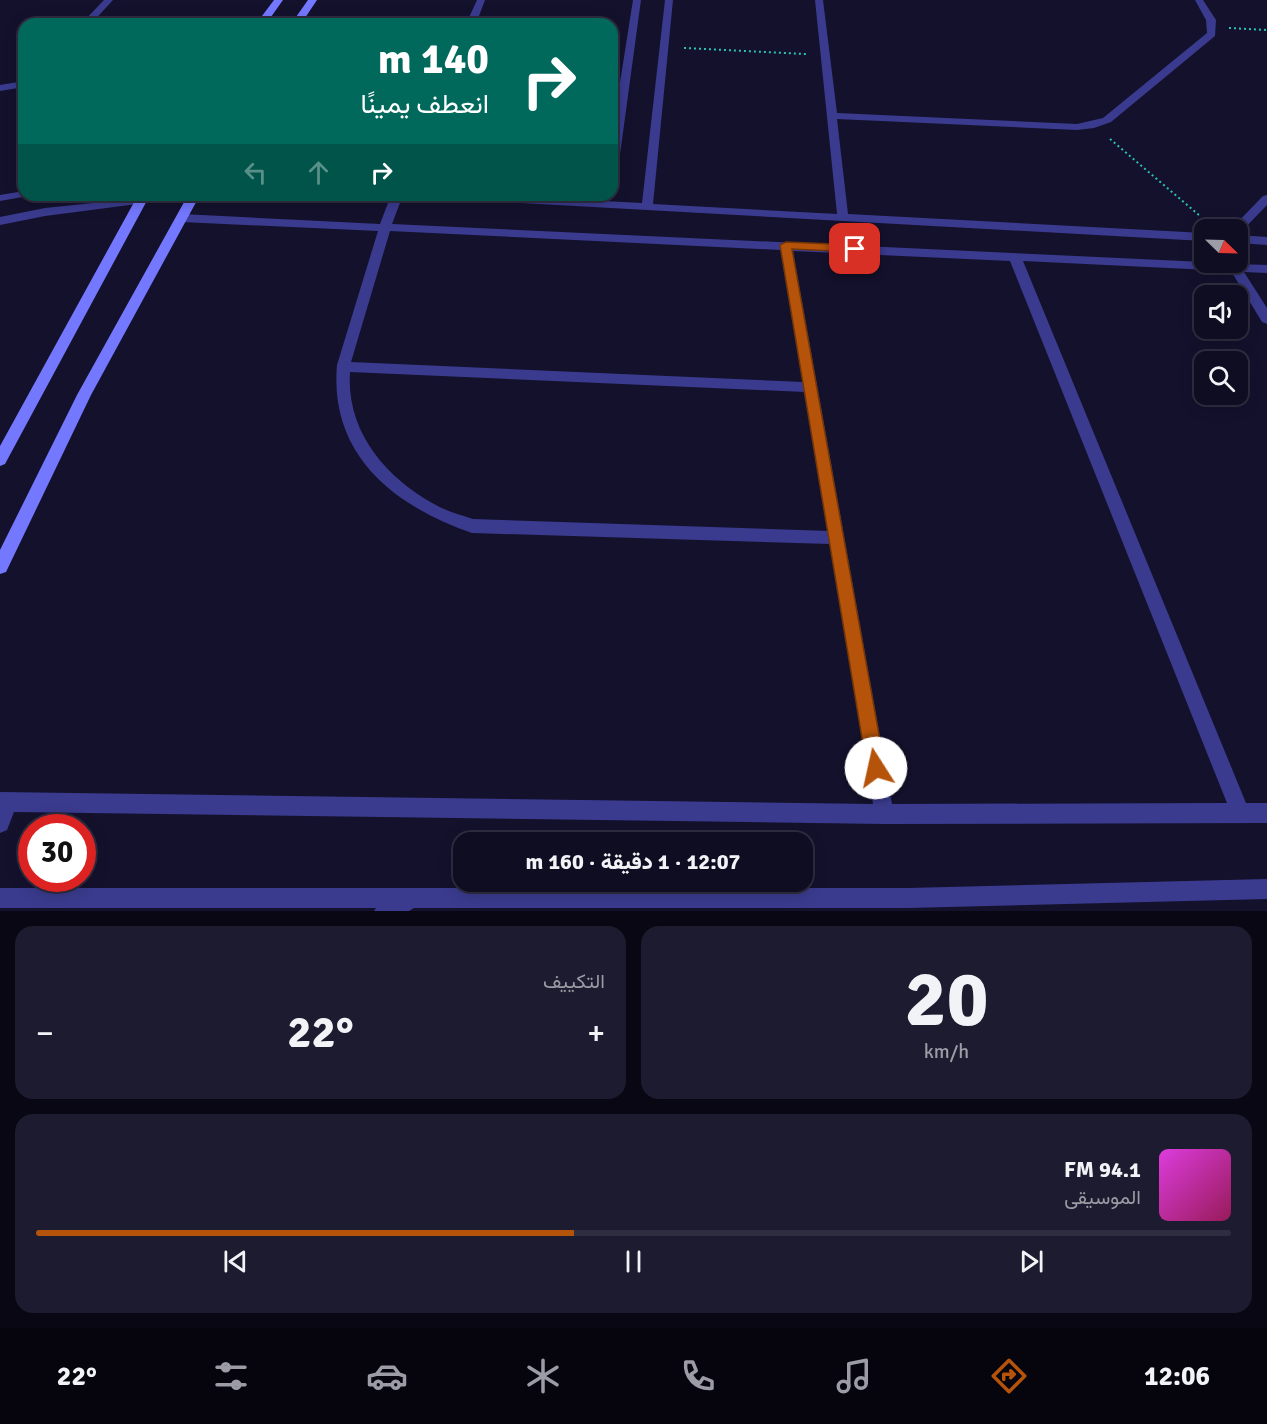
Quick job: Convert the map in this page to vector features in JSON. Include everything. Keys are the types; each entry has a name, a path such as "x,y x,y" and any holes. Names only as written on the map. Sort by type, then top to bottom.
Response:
{"street":[{"path":"92,18 109,0"},
{"path":"266,18 279,0"},
{"path":"300,18 313,0"},
{"path":"474,18 481,0"},
{"path":"618,128 637,0"},
{"path":"647,207 669,0"},
{"path":"819,0 843,218"},
{"path":"831,116 1077,127 1094,125 1107,120 1212,33 1214,26 1199,0"},
{"path":"0,88 18,85"},
{"path":"0,198 18,195"},
{"path":"1247,219 1267,198"},
{"path":"0,221 121,201"},
{"path":"0,460 140,201"},
{"path":"0,567 84,395 191,201"},
{"path":"394,201 384,226 344,367 343,398 351,430 368,459 395,486 430,509 472,526 838,538"},
{"path":"614,201 647,207 1194,236"},
{"path":"182,218 1194,264"},
{"path":"1248,240 1267,241"},
{"path":"786,245 884,814"},
{"path":"1016,257 1241,814"},
{"path":"1248,267 1267,269"},
{"path":"1238,273 1267,319"},
{"path":"344,367 811,387"},
{"path":"0,823 4,802 884,814 1267,813"},
{"path":"0,898 414,898 909,904 1267,889"},
{"path":"385,911 414,898"}],"path":[{"path":"1214,26 1267,30"},
{"path":"664,47 825,55"},
{"path":"1094,125 1204,219"}],"route":[{"path":"855,249 786,245 876,768"}]}
